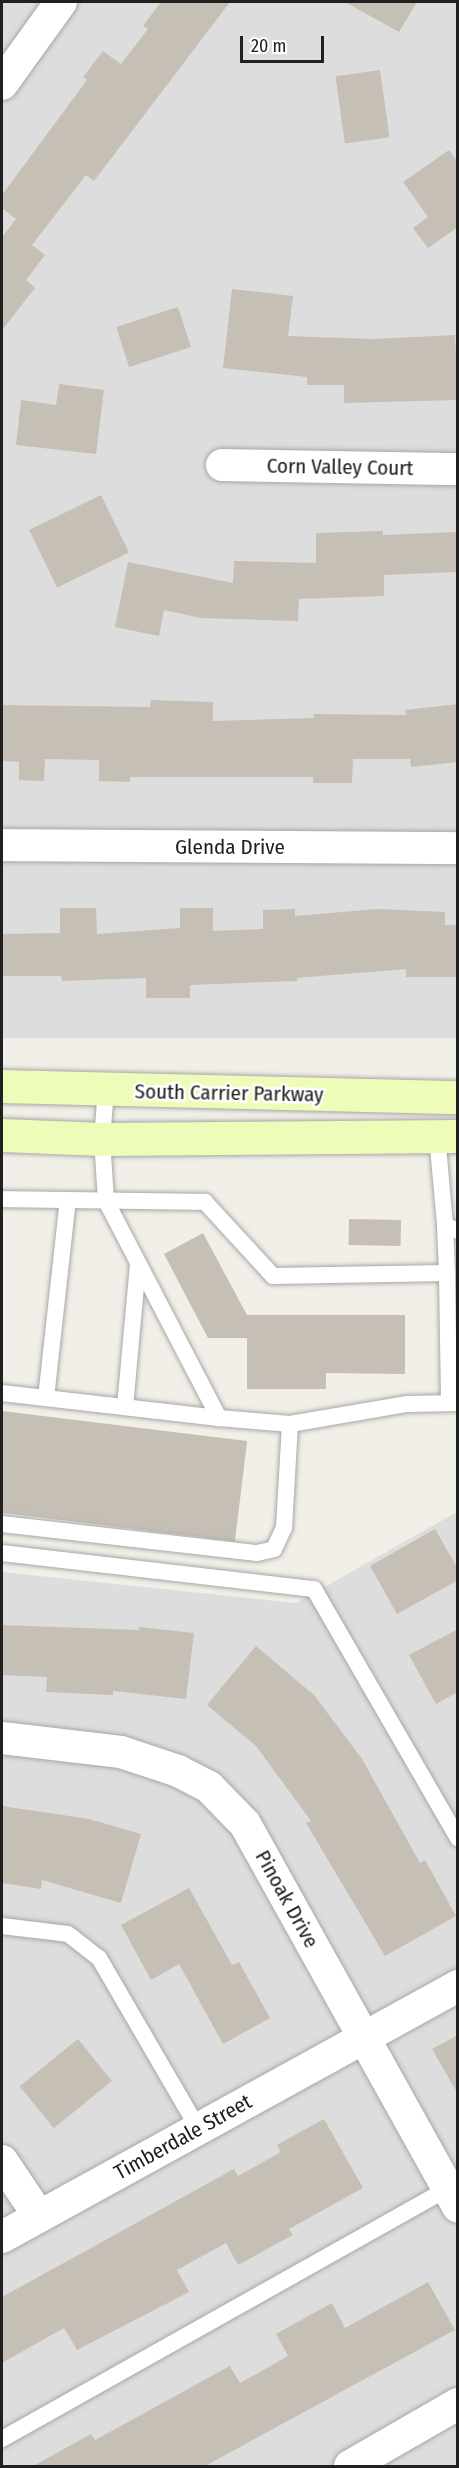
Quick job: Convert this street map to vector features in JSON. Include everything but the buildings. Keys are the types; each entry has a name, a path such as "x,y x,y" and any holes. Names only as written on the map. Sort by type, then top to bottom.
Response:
{"main road":[{"name":"South Carrier Parkway","path":"2,1086 458,1097"},
{"name":"South Carrier Parkway","path":"2,1135 102,1138 447,1136"}],"street":[{"path":"2,84 61,2"},
{"name":"Corn Valley Court","path":"222,465 458,469"},
{"name":"Glenda Drive","path":"2,845 458,848"},
{"name":"Pinoak Drive","path":"2,1738 121,1752 178,1771 209,1786 246,1824 452,2198"},
{"name":"Timberdale Street","path":"2,2237 458,1986"},
{"path":"2,2161 39,2216"},
{"path":"350,2466 458,2404"}],"lane":[{"path":"106,1090 102,1138 105,1201 219,1418"},
{"path":"2,1392 219,1418 290,1424 406,1404 453,1403 447,1273 452,1228 447,1136"},
{"path":"2,1199 205,1202 273,1276 447,1273"},
{"path":"46,1398 68,1200"},
{"path":"125,1407 138,1263"},
{"path":"2,1524 257,1553 274,1549 284,1528 290,1424"},
{"path":"2,1553 314,1589 458,1838"},
{"path":"2,1926 68,1934 99,1958 198,2128"},
{"path":"2,2439 452,2198"}],"shaded area":[{"path":"2,2 457,2 457,1038 2,1038"},
{"path":"457,1512 457,2466 2,2466 2,1572 296,1603"}]}
